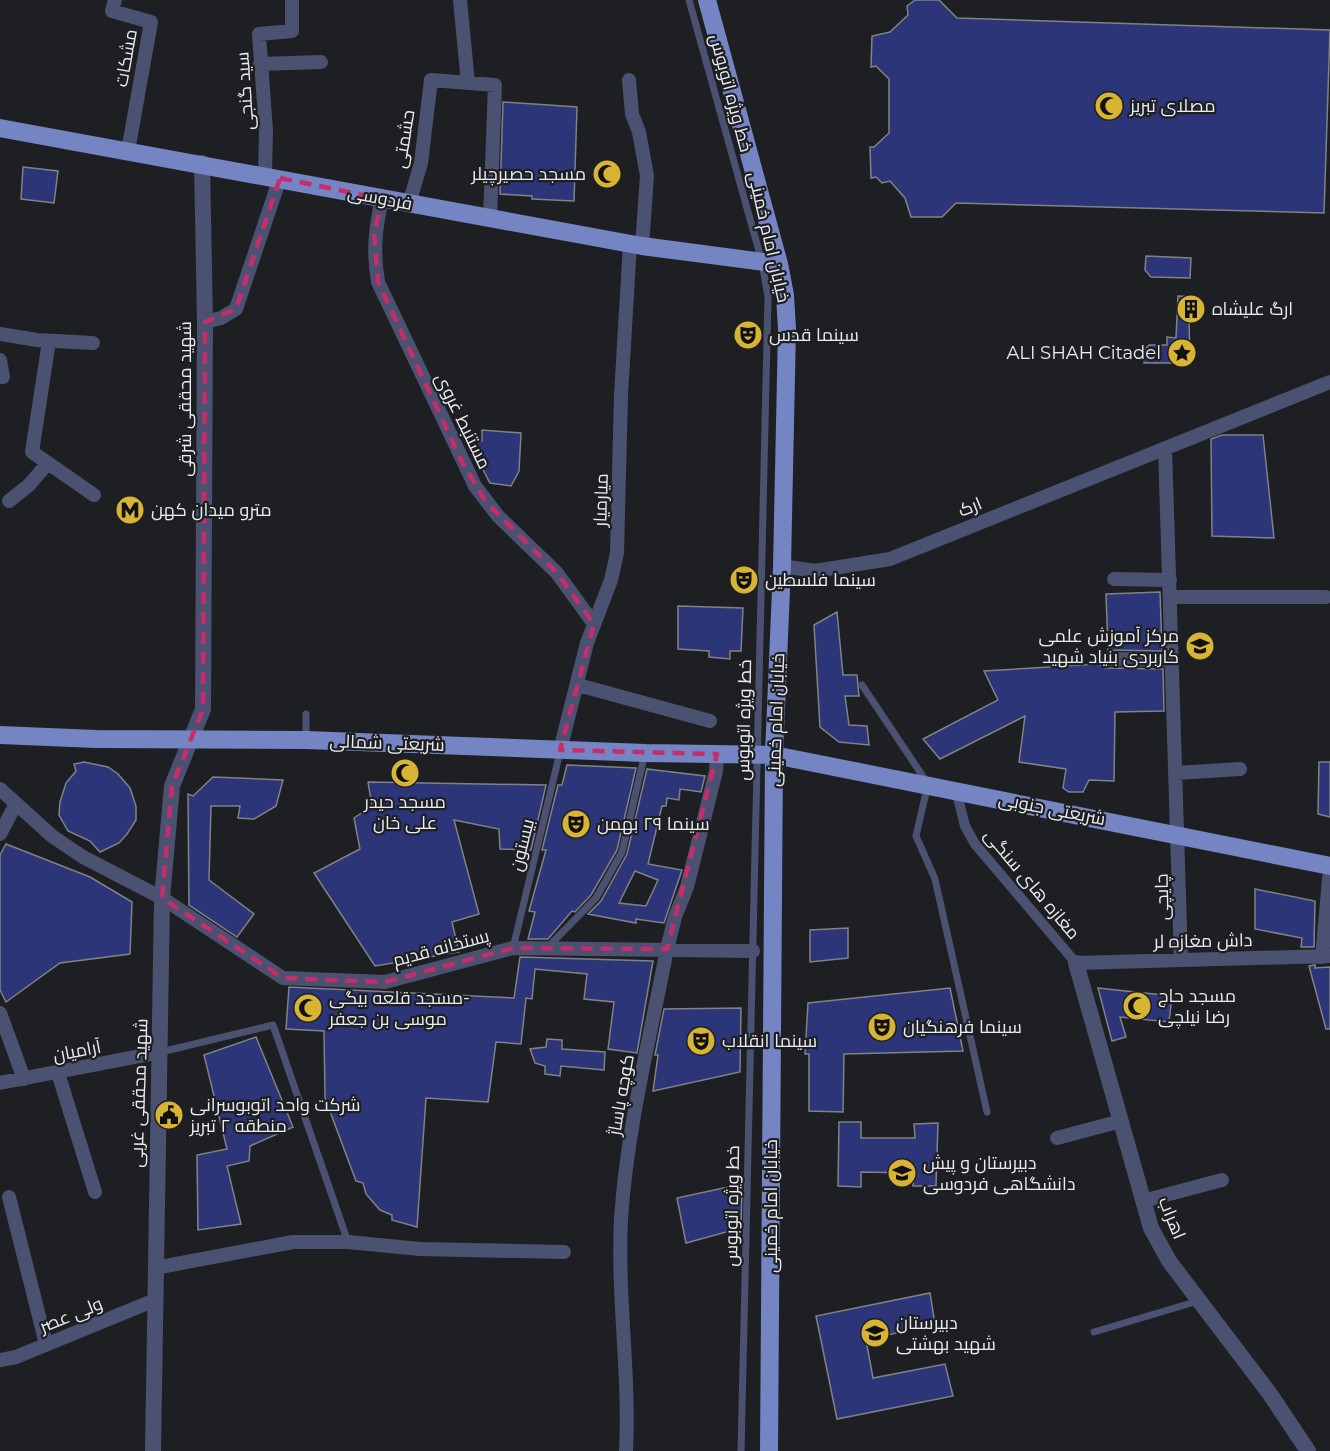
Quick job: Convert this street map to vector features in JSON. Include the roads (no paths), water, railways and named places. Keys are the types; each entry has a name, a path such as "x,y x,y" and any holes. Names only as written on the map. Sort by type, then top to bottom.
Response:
{"main road":[{"name":"خیابان امام خمینی","path":"707,0 771,263 785,295 787,329 782,567 766,755 769,1451"},
{"name":"فردوسی","path":"0,128 273,176 382,199 636,245 771,263"},
{"name":"شریعتی شمالی","path":"0,735 192,740 306,740 645,753 766,755"},
{"name":"شریعتی جنوبی","path":"766,755 928,784 1178,834 1330,868"}],"street":[{"name":"مشکات","path":"115,0 112,11 151,22 128,152"},
{"name":"سید گنجی","path":"205,321 221,318 236,309 273,176 266,131 259,34 292,31 292,0"},
{"path":"460,0 468,83 495,85 490,219"},
{"path":"260,64 321,62"},
{"name":"حشمتی","path":"409,204 420,163 431,80 468,83"},
{"name":"میارمیار","path":"560,750 594,624 611,580 617,553 621,396 636,245 647,176 639,132 632,114 628,81"},
{"name":"شهید محققی شرقی","path":"192,740 203,709 205,321 202,164"},
{"name":"مستنبط غروی","path":"382,199 374,232 373,257 378,282 462,462 486,502 556,573 594,624"},
{"path":"0,334 93,343"},
{"path":"49,340 32,452 94,495"},
{"path":"0,360 3,377 0,377"},
{"name":"ارک","path":"782,567 815,571 890,559 1330,382"},
{"path":"1166,448 1178,834"},
{"path":"9,501 29,485 47,464"},
{"path":"1114,579 1170,580"},
{"path":"1170,597 1326,597"},
{"path":"1106,659 1172,660"},
{"path":"578,685 710,720"},
{"name":"شهید محققی غربی","path":"153,1451 162,898 172,786 192,740"},
{"name":"کوچه پاساژ","path":"626,1451 620,1293 621,1217 637,1107 667,949 675,917 690,876 716,771 717,754"},
{"path":"1176,773 1240,769"},
{"name":"پستخانه قدیم","path":"0,789 52,836 83,857 162,898 283,978 385,982 513,948 753,951"},
{"name":"مغازه های سنگی","path":"956,790 965,826 975,844 1076,963"},
{"path":"0,834 15,804"},
{"name":"چایچی","path":"1178,834 1182,960"},
{"path":"1326,956 1330,868"},
{"name":"داش مغازه لر","path":"1076,963 1326,956"},
{"name":"اهراب","path":"1076,963 1151,1228 1169,1261 1270,1394 1308,1451"},
{"path":"0,1013 24,1079"},
{"name":"آرامیان","path":"0,1083 160,1052"},
{"path":"58,1073 95,1192"},
{"path":"1057,1138 1120,1120"},
{"path":"1143,1201 1222,1180"},
{"path":"9,1197 46,1344"},
{"path":"155,1268 292,1242 348,1242 420,1249 564,1252"},
{"name":"ولی عصر","path":"0,1360 155,1300"}],"lane":[{"name":"خط ویژه اتوبوس","path":"689,0 771,263 768,297 766,755 753,951 741,1451"},
{"path":"862,685 928,784 916,836 936,879 987,1112"},
{"path":"306,714 306,740"},
{"name":"بیستون","path":"513,948 560,750"},
{"path":"547,948 596,898 622,852 645,753"},
{"path":"160,1052 273,1025 348,1242"},
{"path":"1094,1332 1199,1301"}],"place":[{"name":"مصلای تبریز","path":"1109,106"},
{"name":"مسجد حصیرچیلر","path":"607,174"},
{"name":"ارگ علیشاه","path":"1191,309"},
{"name":"سینما قدس","path":"748,335"},
{"name":"ALI SHAH Citadel","path":"1182,353"},
{"name":"مترو میدان کهن","path":"130,510"},
{"name":"سینما فلسطین","path":"744,580"},
{"name":"مرکز آموزش علمی کاربردی بنیاد شهید","path":"1200,646"},
{"name":"مسجد حیدر علی خان","path":"405,773"},
{"name":"سینما ۲۹ بهمن","path":"576,824"},
{"name":"مسجد حاج رضا نیلچی","path":"1137,1006"},
{"name":"مسجد قلعه بیگی- موسی بن جعفر","path":"308,1008"},
{"name":"سینما فرهنگیان","path":"882,1027"},
{"name":"سینما انقلاب","path":"701,1041"},
{"name":"شرکت واحد اتوبوسرانی منطقه ۲ تبریز","path":"169,1115"},
{"name":"دبیرستان و پیش دانشگاهی فردوسی","path":"902,1173"},
{"name":"دبیرستان شهید بهشتی","path":"875,1333"}]}
